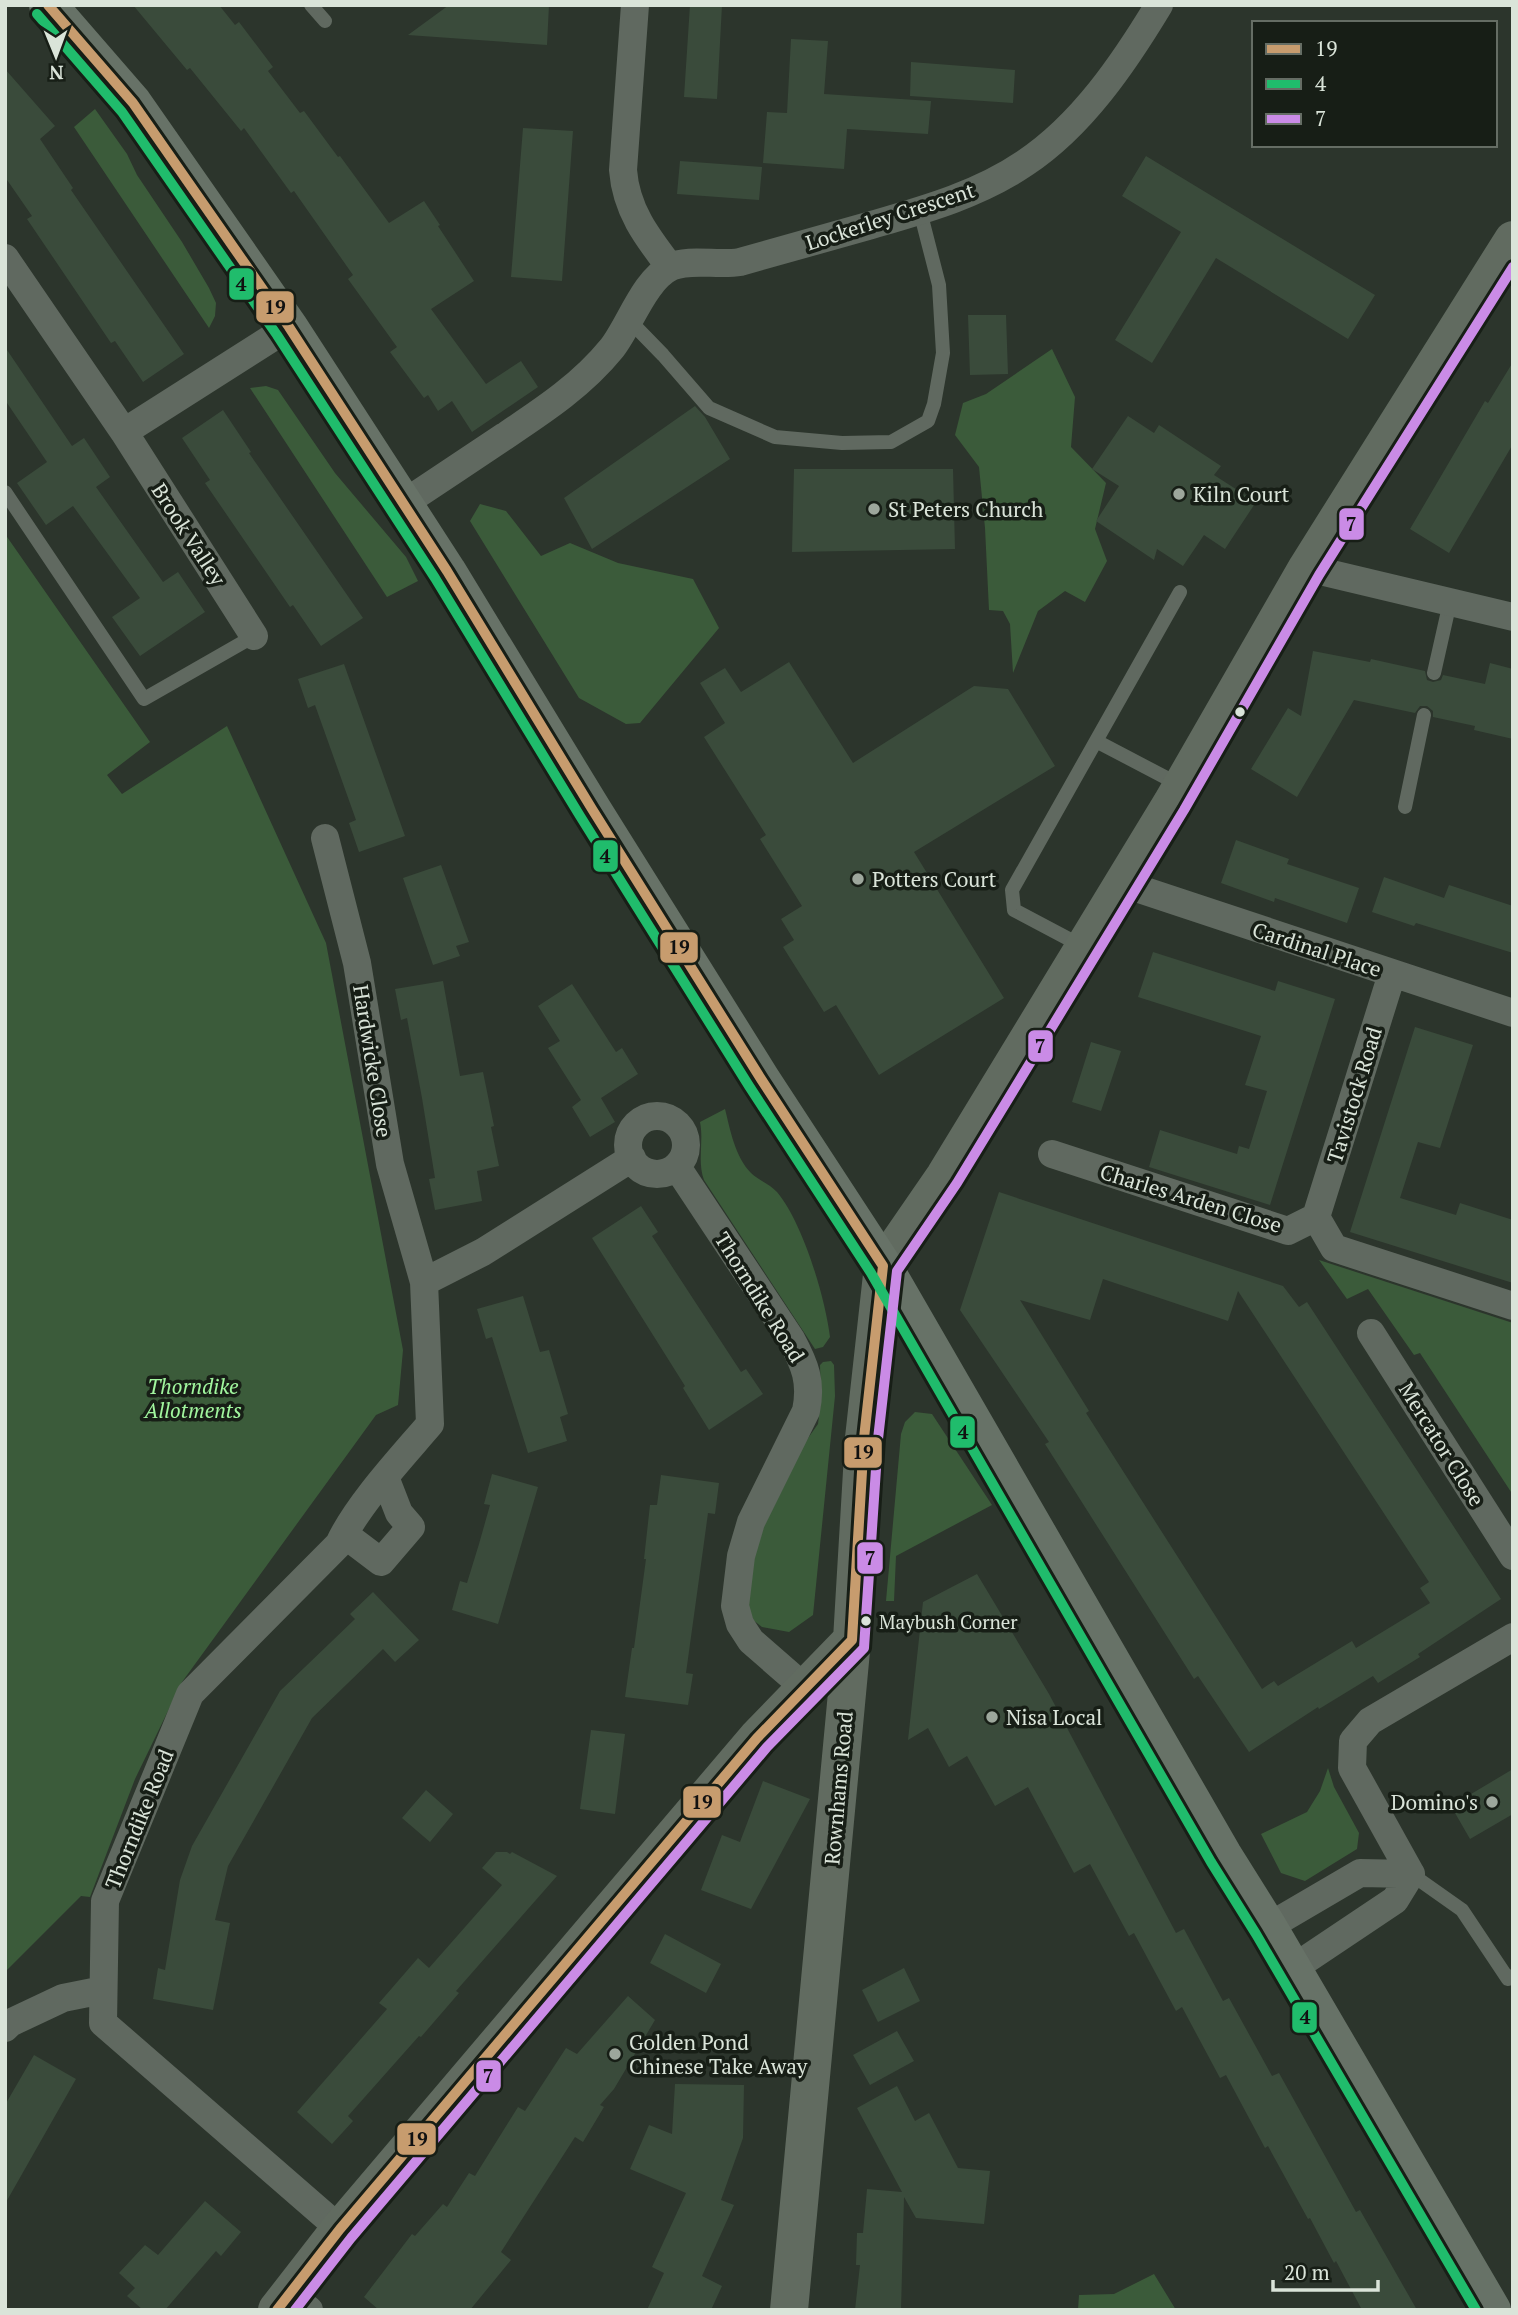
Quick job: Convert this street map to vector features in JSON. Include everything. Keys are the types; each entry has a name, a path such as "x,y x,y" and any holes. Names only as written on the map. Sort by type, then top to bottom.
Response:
{"main road":[{"path":"48,5 133,103 289,327 447,571 761,1079 883,1266 1216,1843 1492,2310"}],"street":[{"path":"403,504 553,404 578,384 613,346 647,290 670,267 638,224 624,187 635,5"},
{"name":"Lockerley Crescent","path":"670,267 681,263 740,262 920,211 980,188 1026,163 1070,125 1113,75 1158,5"},
{"path":"883,1266 945,1176 1181,785 1307,568 1513,240"},
{"name":"Brook Valley","path":"5,258 124,432 254,636"},
{"path":"124,432 289,327"},
{"path":"1307,568 1513,617"},
{"name":"Hardwicke Close","path":"325,838 357,963 390,1164 424,1282"},
{"name":"Cardinal Place","path":"1121,883 1513,1013"},
{"name":"Tavistock Road","path":"1316,1217 1392,974"},
{"path":"653,1115 664,1116 677,1123 685,1133 686,1152 677,1167 666,1173 654,1174 640,1169 632,1158 628,1140 634,1126 641,1119 653,1115"},
{"name":"Charles Arden Close","path":"1052,1154 1288,1231 1316,1217"},
{"path":"424,1282 483,1252 632,1158"},
{"name":"Thorndike Road","path":"677,1167 791,1339 802,1358 806,1373 810,1392 806,1411 751,1522 741,1556 735,1605 740,1624 751,1641 805,1688"},
{"path":"1316,1217 1334,1248 1513,1306"},
{"name":"Rownhams Road","path":"789,2310 852,1640 864,1438 883,1266"},
{"name":"Thorndike Road","path":"340,2229 103,2023 105,1901 190,1694 339,1544 385,1477 430,1424 424,1282"},
{"name":"Mercator Close","path":"1371,1333 1513,1556"},
{"path":"344,1534 381,1562 411,1527 399,1513 385,1477"},
{"path":"1411,1874 1352,1768 1353,1741 1370,1721 1513,1637"},
{"path":"292,2305 340,2229 757,1738 852,1640"},
{"path":"1268,1927 1360,1873 1411,1874"},
{"path":"1292,1969 1395,1900 1411,1874"},
{"path":"5,2028 10,2023 63,1998 103,1990"}],"lane":[{"path":"312,5 326,21"},
{"path":"629,320 709,408 775,437 842,443 891,442 928,421 934,404 943,353 939,285 920,211"},
{"path":"5,492 144,699 254,636"},
{"path":"1083,947 1014,910 1012,890 1180,592"},
{"path":"1434,673 1450,602"},
{"path":"1405,807 1424,715"},
{"path":"1096,741 1181,785"},
{"path":"1411,1874 1462,1910 1508,1979 1513,1976"}],"green space":[{"path":"95,109 127,154 137,175 209,288 216,303 215,316 209,328 74,127"},
{"path":"1052,349 1075,397 1071,447 1106,483 1095,529 1107,561 1085,602 1065,591 1038,611 1013,673 1010,624 1003,611 989,610 979,467 955,435 963,403 986,394"},
{"path":"266,386 278,390 335,473 406,557 418,581 387,597 250,388"},
{"path":"480,504 506,511 541,556 570,543 618,563 693,579 719,628 640,723 626,724 579,698 470,521"},
{"name":"Thorndike Allotments","path":"5,534 150,742 107,775 122,794 227,726 326,943 403,1350 398,1405 376,1415 182,1682 135,1779 90,1897 81,1896 5,1972"},
{"path":"725,1109 734,1142 745,1166 777,1192 787,1205 804,1241 818,1282 830,1337 823,1347 815,1349 704,1180 700,1122"},
{"path":"1319,1260 1513,1323 1513,1495 1420,1353 1414,1355 1368,1289 1347,1299"},
{"path":"831,1361 834,1365 835,1396 813,1615 789,1632 762,1627 753,1620 747,1604 752,1564 764,1526 806,1441 818,1424 821,1399 820,1365"},
{"path":"915,1412 932,1414 992,1505 896,1556 894,1601 886,1601 901,1434 905,1422"},
{"path":"1328,1768 1334,1787 1359,1833 1357,1849 1305,1881 1281,1873 1261,1834 1307,1812 1320,1791"},
{"path":"1154,2274 1176,2310 1078,2310 1079,2295 1114,2294"}],"building":[{"path":"133,5 219,5 235,25 239,22 273,67 268,71 300,113 304,111 338,157 340,156 389,223 424,201 474,281 431,309 486,384 521,361 538,387 472,432 452,401 438,411 428,395 424,398 390,352 397,347 348,279 353,275 294,191 291,193 244,128 241,131 190,68 187,70"},
{"path":"449,5 549,5 547,45 408,35"},
{"path":"690,5 722,5 717,99 684,97"},
{"path":"791,39 828,41 824,94 931,101 928,134 847,129 844,169 763,163 767,112 787,113"},
{"path":"911,62 1015,70 1013,103 910,96"},
{"path":"5,69 55,126 40,139 73,188 71,190 184,354 143,382 115,341 111,343 27,219 32,216 5,177"},
{"path":"523,128 573,131 562,281 511,277"},
{"path":"1146,156 1375,295 1348,339 1216,258 1152,363 1115,340 1181,232 1122,196"},
{"path":"680,161 762,167 759,200 677,194"},
{"path":"968,315 1006,315 1008,374 970,375"},
{"path":"5,347 72,446 84,438 110,477 96,487 163,582 178,572 205,612 140,656 112,617 140,598 73,506 46,525 17,483 47,462 5,400"},
{"path":"1513,362 1513,444 1449,553 1410,529 1485,401 1488,403"},
{"path":"695,406 705,417 730,459 592,549 564,498"},
{"path":"223,410 251,452 249,453 363,618 321,646 293,605 290,607 205,483 210,480 182,438"},
{"name":"Kiln Court","path":"1128,416 1154,433 1159,425 1221,466 1214,475 1256,502 1225,549 1204,535 1183,566 1157,549 1154,560 1096,521 1119,486 1092,469"},
{"name":"St Peters Church","path":"794,469 953,469 955,549 792,552"},
{"path":"1313,651 1370,662 1371,659 1425,671 1427,680 1433,682 1441,680 1443,675 1485,684 1490,663 1513,669 1513,739 1474,730 1475,726 1433,717 1433,711 1427,706 1420,706 1415,713 1354,700 1297,797 1251,769 1288,708 1301,716"},
{"name":"Potters Court","path":"789,662 853,763 974,686 1008,689 1055,766 914,852 1004,998 879,1075 836,1005 824,1012 783,947 794,940 781,919 802,906 760,839 766,835 704,737 725,723 700,683 725,668 741,692"},
{"path":"344,664 405,836 359,852 349,823 356,820 315,705 308,708 298,679"},
{"path":"1236,840 1289,859 1287,864 1359,888 1347,923 1221,883"},
{"path":"441,865 469,942 456,946 460,956 433,965 403,878"},
{"path":"1384,877 1444,898 1449,885 1513,906 1513,953 1372,912"},
{"path":"1153,952 1275,991 1278,981 1335,999 1270,1205 1149,1167 1160,1130 1237,1154 1239,1146 1249,1149 1267,1091 1245,1085 1261,1036 1138,997"},
{"path":"443,981 460,1076 483,1072 499,1166 477,1171 482,1201 435,1210 429,1179 435,1178 422,1098 407,1018 401,1020 395,989"},
{"path":"572,984 616,1052 622,1048 638,1074 601,1098 615,1122 590,1137 572,1107 581,1100 548,1048 560,1041 538,1006"},
{"path":"1415,1027 1473,1045 1440,1148 1418,1142 1400,1198 1456,1215 1460,1203 1513,1220 1513,1283 1350,1232"},
{"path":"1091,1042 1121,1051 1101,1111 1072,1102"},
{"path":"999,1192 1283,1286 1299,1307 1307,1302 1501,1599 1418,1654 1420,1657 1378,1683 1373,1676 1319,1709 1318,1707 1249,1752 1198,1676 1194,1679 1045,1444 1049,1442 960,1310","holes":["1103,1279 1228,1321 1238,1291 1429,1582 1420,1588 1430,1603 1356,1648 1352,1641 1278,1686 1274,1681 1262,1689 1086,1413 1089,1411 1020,1300 1090,1320"]},
{"path":"641,1206 658,1232 652,1236 741,1372 746,1369 763,1394 709,1430 683,1388 685,1386 592,1238"},
{"path":"523,1296 540,1352 549,1350 568,1414 560,1417 567,1441 528,1453 492,1337 486,1339 477,1309"},
{"path":"492,1474 538,1487 498,1624 452,1610 460,1581 467,1583 479,1544 490,1505 484,1504"},
{"path":"661,1475 719,1483 715,1514 708,1513 686,1673 693,1674 688,1705 625,1697 646,1559 650,1505 657,1505"},
{"path":"977,1574 1049,1694 1176,1933 1184,1929 1223,2001 1229,1998 1272,2076 1279,2073 1356,2212 1360,2210 1417,2310 1362,2310 1268,2146 1265,2148 1226,2075 1220,2078 1182,2007 1176,2011 1134,1933 1129,1936 1090,1864 1074,1873 1028,1787 995,1806 967,1756 949,1767 928,1728 908,1740 923,1602"},
{"path":"373,1592 419,1640 395,1662 383,1649 312,1718 228,1866 215,1920 230,1923 213,2010 153,1999 158,1968 165,1970 180,1880 192,1846 280,1691 355,1619 350,1614"},
{"path":"591,1730 625,1734 615,1814 580,1809"},
{"path":"1513,1769 1513,1814 1470,1839 1451,1806"},
{"path":"763,1781 810,1799 751,1909 701,1890 722,1835 740,1842"},
{"path":"426,1790 453,1814 430,1842 402,1818"},
{"path":"496,1852 512,1852 557,1876 456,1991 459,1993 421,2037 419,2036 348,2116 353,2121 332,2144 297,2112 387,2009 379,2003 418,1958 429,1968 502,1885 482,1868"},
{"path":"665,1934 721,1964 706,1993 650,1963"},
{"path":"904,1968 920,2001 878,2022 862,1990"},
{"path":"628,1996 655,2020 614,2089 600,2105 604,2107 583,2142 575,2137 501,2252 511,2260 470,2310 379,2310 364,2297 412,2234 415,2236 443,2204 447,2207 469,2173 475,2176 518,2107 525,2111 566,2048 577,2054"},
{"path":"897,2031 914,2061 870,2085 853,2055"},
{"path":"34,2055 76,2079 5,2204 5,2105"},
{"path":"675,2084 744,2085 743,2138 721,2200 734,2205 702,2276 722,2286 711,2310 647,2310 664,2273 652,2267 686,2193 630,2169 649,2125 672,2134"},
{"path":"897,2086 915,2121 929,2113 958,2168 990,2171 984,2224 916,2218 904,2197 901,2310 855,2310 860,2265 856,2265 857,2233 863,2233 867,2189 902,2192 857,2108"},
{"path":"205,2201 241,2232 221,2256 216,2251 165,2310 143,2310 127,2296 135,2288 119,2273 145,2245 158,2255"}],"transit line":[{"name":"19","path":"48,5 133,103 289,327 447,571 761,1079 883,1266"},
{"name":"4","path":"37,14 122,112 277,335 435,578 749,1086 871,1273 1211,1862 1476,2310"},
{"name":"7","path":"295,2310 351,2238 767,1747 864,1648 878,1439 897,1271 957,1183 1184,810 1319,575 1513,267"},
{"name":"19","path":"852,1640 864,1438 883,1266"},
{"name":"19","path":"277,2310 340,2229 757,1738 852,1640"}],"place":[{"name":"Kiln Court","path":"1179,494"},
{"name":"St Peters Church","path":"874,509"},
{"name":"Potters Court","path":"858,879"},
{"name":"Maybush Corner","path":"866,1621"},
{"name":"Nisa Local","path":"992,1717"},
{"name":"Domino's","path":"1492,1802"},
{"name":"Golden Pond Chinese Take Away","path":"615,2054"}]}
